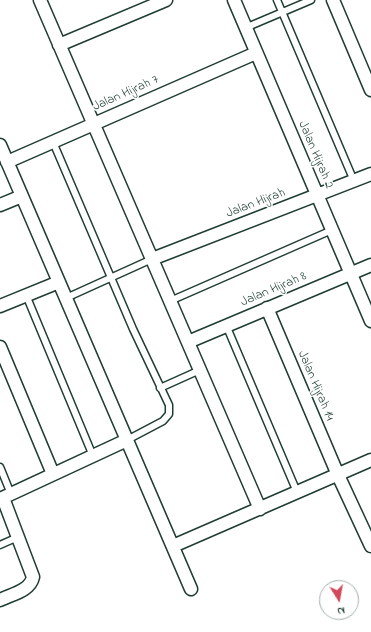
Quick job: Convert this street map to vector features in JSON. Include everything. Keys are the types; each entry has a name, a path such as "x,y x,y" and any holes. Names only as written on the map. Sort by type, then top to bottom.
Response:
{"street":[{"path":"40,0 260,508"},
{"path":"59,45 166,0"},
{"name":"Jalan Hijrah 2","path":"234,0 371,321"},
{"path":"333,0 371,90"},
{"name":"Jalan Hijrah 7","path":"7,162 256,53"},
{"path":"0,145 191,588"},
{"name":"Jalan Hijrah","path":"152,259 371,174"},
{"path":"0,205 22,196"},
{"name":"Jalan Hijrah 8","path":"188,342 371,265"},
{"path":"0,306 59,282"},
{"name":"Jalan Hijrah 14","path":"267,308 338,475 371,546"},
{"path":"0,347 53,474"},
{"path":"0,600 27,588 32,582 33,577 5,497 127,440"},
{"path":"173,546 371,460"}],"lane":[{"path":"278,0 354,181"},
{"path":"245,28 311,0"},
{"path":"53,142 160,388 169,405 169,414 162,421 127,440"},
{"path":"170,301 332,230"},
{"path":"66,298 152,259"},
{"path":"26,295 94,456"},
{"path":"226,326 297,492"},
{"path":"160,388 200,370"},
{"path":"0,467 5,497"},
{"path":"0,545 18,537"}]}
